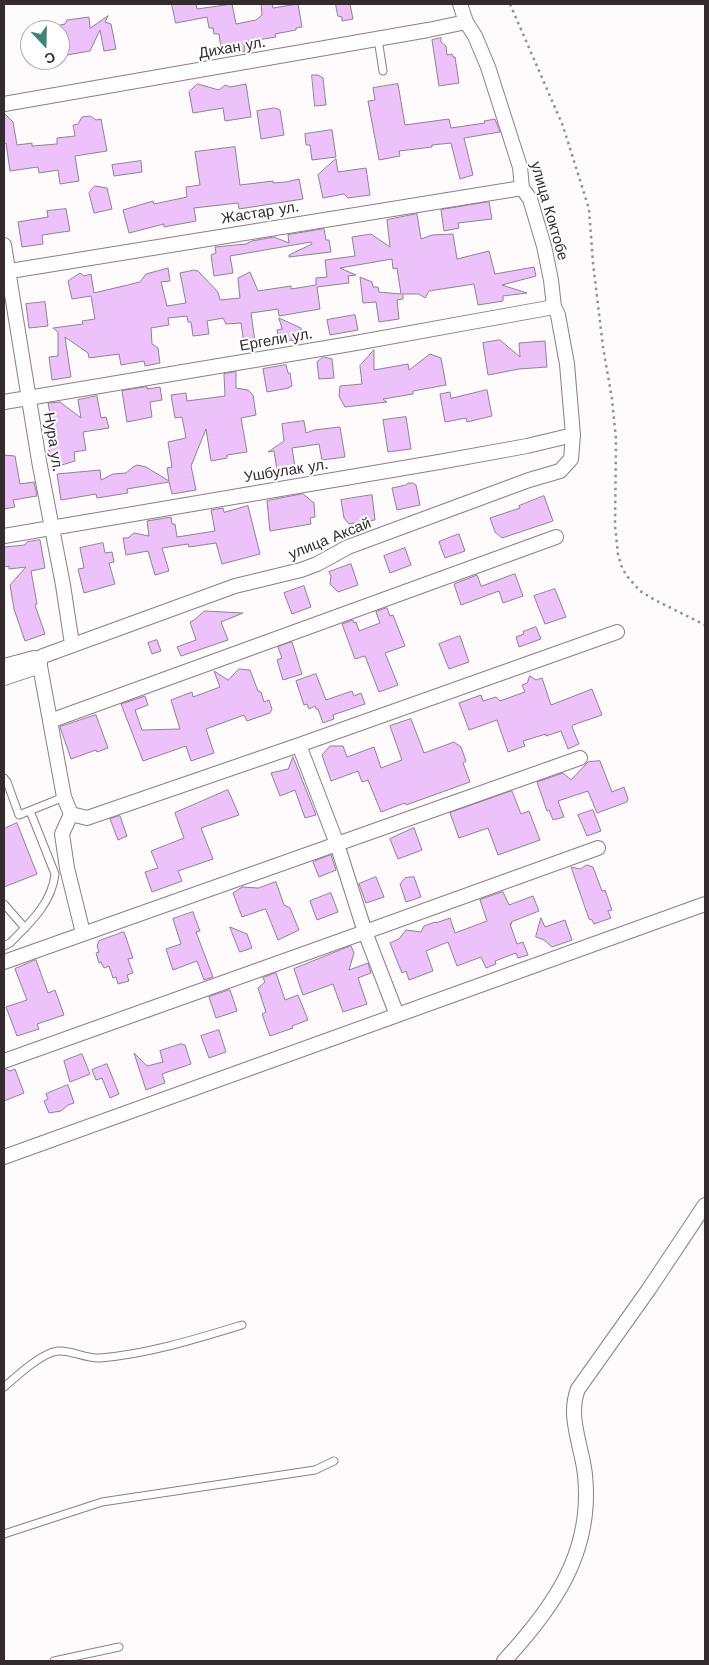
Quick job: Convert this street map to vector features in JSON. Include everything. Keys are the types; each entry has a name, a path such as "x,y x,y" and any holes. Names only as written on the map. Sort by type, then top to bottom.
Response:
{"street":[{"name":"улица Коктобе","path":"460,4 466,22 481,49 497,94 520,167 522,188 530,199 544,246 554,307 558,315 567,364 573,435"},
{"name":"Дихан ул.","path":"4,104 466,22"},
{"name":"Жастар ул.","path":"6,272 522,188"},
{"name":"Нура ул.","path":"4,245 6,272 30,399 39,461 53,528 72,644"},
{"name":"Ергели ул.","path":"4,402 369,341 554,307"},
{"name":"Ушбулак ул.","path":"4,536 449,461 573,435"},
{"name":"улица Аксай","path":"40,662 43,656 72,644 235,586 309,567 348,547 560,470 571,459 573,435"},
{"path":"50,721 556,537"},
{"path":"71,814 86,818 299,745 617,632"},
{"path":"40,662 64,797 71,814 62,834 69,877 83,933"},
{"path":"4,666 40,662"},
{"path":"4,678 40,662"},
{"path":"299,745 337,844 365,932 397,1015"},
{"path":"4,962 580,758"},
{"path":"4,1061 598,848"},
{"path":"4,1157 705,904"},
{"path":"504,1661 528,1634 555,1597 568,1575 578,1551 586,1498 585,1474 573,1412 574,1399 578,1389 649,1289 705,1205"}],"lane":[{"path":"378,39 383,71"},
{"path":"4,778 19,815 64,797"},
{"path":"4,946 10,943 43,908 54,885 55,874 30,812"},
{"path":"4,904 25,928"},
{"path":"4,1387 45,1355 58,1351 97,1358 136,1353 166,1347 242,1325"},
{"path":"4,1534 102,1502 315,1470 334,1461"},
{"path":"54,1661 119,1647"}],"path":[{"path":"510,4 562,126 589,209 593,263 616,439 615,526 618,554 626,575 640,591 705,625"}],"building":[{"path":"172,4 196,4 197,9 232,4 236,24 256,20 262,15 261,4 272,4 273,8 298,4 302,27 275,34 276,37 244,42 245,51 222,55 219,34 214,34 213,28 209,28 207,17 176,23"},
{"path":"336,4 350,4 353,19 342,21 342,17 338,16"},
{"path":"108,16 105,22 111,24 116,49 104,51 100,30 90,51 70,54 70,20 67,20 89,17 90,28"},
{"path":"441,38 441,42 446,46 447,55 452,54 455,57 459,83 439,86 432,40"},
{"path":"312,75 318,75 323,78 326,105 315,106"},
{"path":"198,84 219,90 225,85 230,87 246,84 251,117 225,121 223,108 193,113 189,92"},
{"path":"398,84 405,125 449,119 451,128 485,123 484,121 495,119 500,132 464,138 473,175 460,179 451,143 399,151 400,156 379,160 368,101 375,100 373,88"},
{"path":"275,108 280,110 284,135 261,139 257,111"},
{"path":"4,113 13,122 17,145 32,143 32,146 57,144 57,138 75,136 73,125 78,124 82,117 90,116 96,120 101,119 107,151 75,156 79,181 60,184 58,170 39,173 38,167 10,171 6,143 4,144"},
{"path":"332,130 336,157 312,160 310,145 306,145 305,134"},
{"path":"235,147 240,185 273,181 273,183 286,182 299,179 303,199 239,209 238,203 194,208 196,221 164,227 164,224 129,233 123,210 153,201 154,204 187,197 186,187 200,185 195,152"},
{"path":"336,159 338,172 366,168 370,195 348,198 344,194 323,198 318,175"},
{"path":"141,161 142,172 114,176 112,165"},
{"path":"95,186 107,188 112,209 94,213 89,193"},
{"path":"489,202 492,219 458,223 459,228 444,231 441,210"},
{"path":"66,209 70,231 42,235 43,244 22,247 18,222 48,217 47,211"},
{"path":"417,214 421,239 432,235 453,234 457,259 489,251 495,274 534,267 536,276 502,285 527,293 503,296 503,301 478,305 474,284 429,291 425,298 419,294 403,294 403,299 397,300 399,319 379,322 376,302 363,303 360,277 372,282 373,287 378,287 379,292 401,294 397,268 393,269 392,259 340,268 356,275 348,276 349,283 317,287 320,309 279,316 278,309 251,313 256,349 245,351 241,323 226,324 223,318 207,321 209,334 193,336 191,322 188,322 187,316 168,318 169,325 151,328 152,344 158,348 160,363 145,366 144,361 121,365 119,354 89,358 88,353 65,337 71,377 52,380 49,357 58,356 58,332 53,328 83,324 82,321 95,319 91,296 72,299 68,281 80,273 84,276 91,274 94,293 140,282 146,274 168,268 170,281 161,282 167,306 186,303 180,273 194,270 198,271 218,292 220,300 240,298 238,278 250,272 258,291 291,286 291,289 316,285 316,278 327,277 325,260 355,256 352,237 371,234 390,247 387,220"},
{"path":"324,229 326,240 329,240 331,252 289,257 289,255 312,244 311,242 230,256 233,273 214,276 211,255 216,253 215,247 246,244 274,237 289,243 288,235"},
{"path":"45,302 48,326 29,328 26,304"},
{"path":"355,315 358,330 330,335 327,320"},
{"path":"279,318 301,328 303,340 279,342 277,330 282,329"},
{"path":"500,340 520,357 519,343 545,341 547,367 519,369 488,375 483,343"},
{"path":"374,350 374,370 408,364 409,370 430,354 441,358 446,385 413,391 413,394 383,399 387,402 345,407 339,396 340,386 362,384 360,366"},
{"path":"324,357 332,359 334,378 319,379 317,362"},
{"path":"286,365 288,373 290,373 292,386 267,392 263,369"},
{"path":"236,372 236,388 248,390 253,395 256,415 241,418 247,452 227,455 227,458 211,461 206,429 191,466 196,490 172,494 169,482 127,489 128,493 97,498 96,494 61,500 57,474 100,470 101,480 113,474 126,473 137,465 146,467 169,481 167,468 172,467 168,442 186,438 182,417 175,418 171,395 186,393 187,401 225,396 224,374"},
{"path":"147,387 147,389 160,387 162,400 150,402 152,417 127,422 122,391"},
{"path":"487,390 492,416 467,422 466,418 445,422 440,394 450,392 451,398"},
{"path":"97,396 101,418 106,417 109,428 83,432 86,450 74,452 75,461 55,467 54,456 50,457 45,425 52,424 48,403 60,402 81,418 78,400"},
{"path":"406,417 411,449 388,452 383,420"},
{"path":"304,421 306,433 314,430 340,427 345,457 322,460 319,444 292,448 295,467 277,470 274,451 268,452 284,441 282,424"},
{"path":"4,455 15,456 20,484 34,482 37,496 13,500 15,507 4,509"},
{"path":"408,483 416,485 420,505 397,510 392,488"},
{"path":"303,494 314,503 315,517 310,518 311,524 270,531 267,501"},
{"path":"372,495 375,520 349,524 344,518 341,500"},
{"path":"544,496 553,521 502,538 495,532 490,518 520,508 519,506"},
{"path":"248,506 260,554 222,564 216,543 189,547 188,544 162,548 169,571 155,575 148,551 126,555 123,538 128,538 134,533 149,536 147,521 171,517 172,524 175,524 177,537 215,531 211,510 223,508 224,512"},
{"path":"459,534 465,551 445,558 439,542"},
{"path":"40,540 45,568 31,571 37,604 35,605 45,634 25,641 14,609 10,585 26,567 9,569 9,566 4,567 4,547 25,545 27,542"},
{"path":"103,543 105,553 112,552 114,562 109,563 115,584 84,593 78,569 84,568 80,548"},
{"path":"405,548 411,565 390,573 384,556"},
{"path":"351,564 358,585 338,592 330,584 331,576 329,572"},
{"path":"515,574 523,596 503,603 499,591 461,605 454,584 477,575 481,586"},
{"path":"304,586 311,607 292,614 284,593"},
{"path":"555,589 566,617 545,624 534,596"},
{"path":"387,608 390,616 393,615 405,646 385,653 398,685 379,692 365,656 355,659 342,624 353,620 354,623 356,622 359,631 380,623 376,612"},
{"path":"205,611 243,613 221,622 228,640 181,656 177,647 196,640 190,622"},
{"path":"536,627 541,639 519,647 516,637"},
{"path":"460,636 469,662 449,669 439,644"},
{"path":"157,640 161,651 152,654 148,643"},
{"path":"292,642 302,674 283,680 277,660 282,658 278,647"},
{"path":"239,669 250,670 264,702 269,700 272,709 270,713 247,721 244,715 206,729 214,753 191,761 186,746 143,761 121,704 145,696 148,705 135,710 142,730 180,729 171,700 192,692 193,697 220,687 214,671 228,680"},
{"path":"316,674 326,700 352,691 354,696 361,693 365,704 333,715 334,719 323,723 315,706 309,709 307,704 304,705 296,681"},
{"path":"530,676 536,680 542,678 551,705 592,689 602,715 573,725 572,727 579,744 568,749 561,731 523,741 525,746 508,752 497,720 469,730 459,703 481,695 483,701 496,697 500,701 525,692 522,685 527,683"},
{"path":"96,715 108,748 97,752 96,750 71,759 60,727"},
{"path":"411,719 424,753 454,742 461,747 466,761 463,763 470,782 381,812 368,780 362,782 358,771 331,781 322,755 330,746 343,746 347,757 374,747 381,768 402,760 390,726"},
{"path":"293,757 316,815 305,818 295,790 280,796 271,773 288,769"},
{"path":"600,761 612,792 624,787 628,799 627,802 597,813 588,791 558,801 564,817 553,820 549,810 547,811 537,782 563,773 571,780 588,762"},
{"path":"228,790 239,815 201,828 213,859 178,871 182,881 152,892 145,872 158,868 151,851 184,838 175,813"},
{"path":"512,791 521,814 529,811 540,840 498,855 488,828 459,838 450,813"},
{"path":"593,810 601,831 587,836 578,815"},
{"path":"120,816 127,836 118,840 110,819"},
{"path":"17,823 37,874 4,887 4,829"},
{"path":"414,828 422,850 398,859 390,839"},
{"path":"331,855 336,870 319,877 313,862"},
{"path":"587,865 593,867 602,891 605,890 612,910 608,911 611,918 594,924 589,919 571,867 580,869"},
{"path":"376,877 384,897 366,903 359,884"},
{"path":"414,877 421,897 406,902 400,884 405,878"},
{"path":"276,882 284,905 290,908 299,930 278,940 266,910 242,917 233,893 242,887 258,888"},
{"path":"503,892 509,905 533,896 539,911 510,924 517,944 523,942 528,955 518,958 516,953 495,961 496,964 486,968 481,957 457,966 448,942 426,951 433,971 409,980 406,971 402,973 390,943 399,939 406,930 421,932 424,926 450,918 455,933 487,921 480,900"},
{"path":"331,893 338,912 317,920 310,901"},
{"path":"193,912 200,931 196,932 213,977 204,980 197,961 173,970 166,949 181,944 173,919"},
{"path":"541,918 545,927 565,920 572,940 552,947 544,940 536,937"},
{"path":"230,927 247,934 252,948 240,952"},
{"path":"124,932 133,958 128,959 133,973 127,975 129,981 118,984 116,977 113,978 109,966 104,968 101,962 99,963 96,953 99,952 97,946 99,941"},
{"path":"351,946 354,953 349,970 368,963 371,973 358,978 367,1004 343,1012 333,984 303,995 294,969"},
{"path":"36,960 48,993 55,990 64,1015 37,1024 39,1029 17,1036 6,1007 27,1000 15,969"},
{"path":"276,973 285,1000 298,995 308,1020 292,1026 293,1028 270,1036 262,1014 266,1012 258,988 265,982 263,978"},
{"path":"230,990 237,1011 216,1018 209,997"},
{"path":"219,1030 226,1052 209,1058 201,1036"},
{"path":"181,1044 185,1045 191,1064 162,1074 165,1083 146,1090 134,1053 147,1066 163,1062 160,1051"},
{"path":"82,1054 90,1074 70,1082 64,1061"},
{"path":"107,1064 119,1094 110,1098 102,1078 96,1080 92,1070"},
{"path":"15,1069 24,1093 4,1101 4,1070 10,1071"},
{"path":"68,1085 74,1103 61,1111 49,1113 44,1101 48,1099 46,1094"}]}
